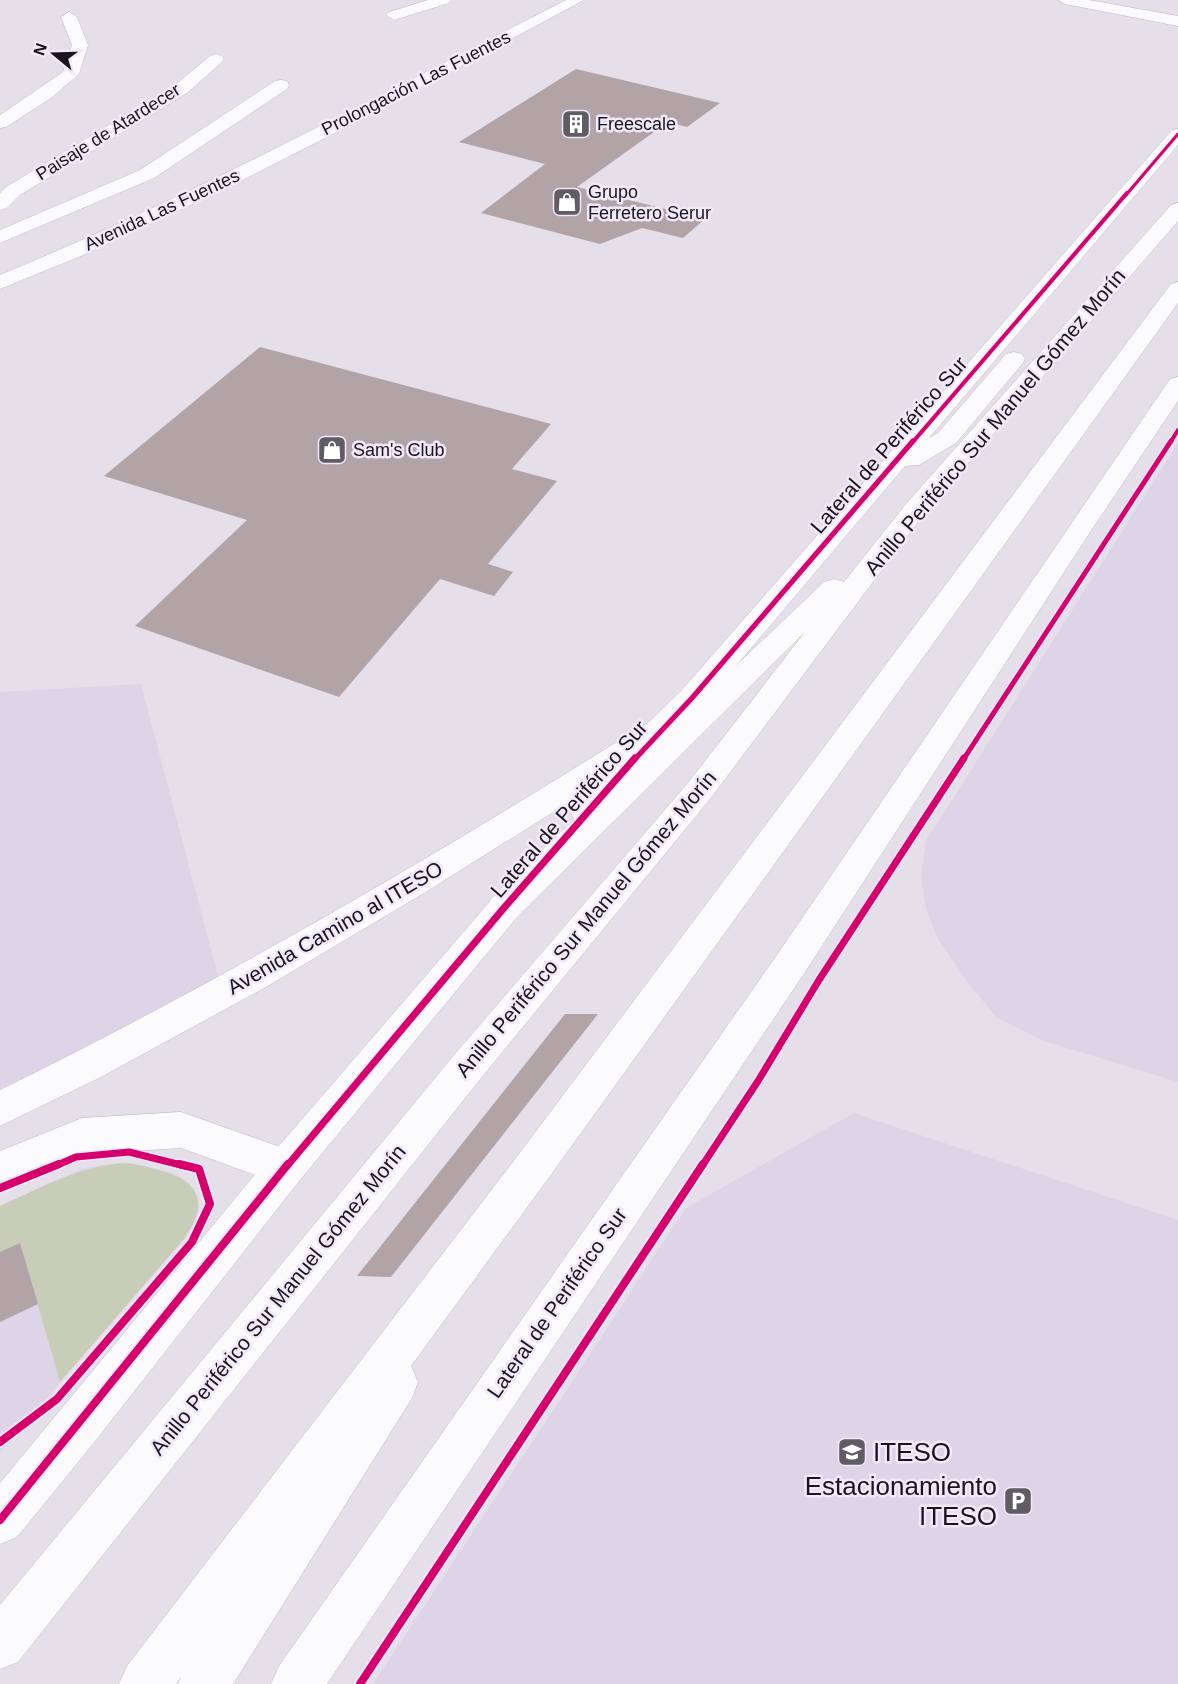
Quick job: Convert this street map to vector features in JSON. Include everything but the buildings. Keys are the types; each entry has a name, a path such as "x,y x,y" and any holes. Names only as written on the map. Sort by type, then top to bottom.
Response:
{"main road":[{"path":"394,15 444,0"},
{"name":"Prolongación Las Fuentes","path":"254,167 577,0"},
{"path":"1065,0 1178,21"},
{"path":"1105,0 1178,13"},
{"path":"0,123 45,94 70,74 80,45 69,17"},
{"name":"Paisaje de Atardecer","path":"0,204 13,191 181,88 216,59"},
{"path":"0,237 147,174 281,85"},
{"name":"Lateral de Periférico Sur","path":"0,1520 84,1420 286,1167 503,909 660,730 692,698 1178,134"},
{"name":"Avenida Las Fuentes","path":"0,283 60,258 254,167"},
{"name":"Avenida Las Fuentes","path":"0,302 185,222 227,198 254,167"},
{"path":"1102,254 1168,176"},
{"name":"Anillo Periférico Sur Manuel Gómez Morín","path":"0,1644 468,1066 699,791 915,509 1178,209"},
{"path":"0,210 21,229"},
{"path":"145,1684 536,1162 1178,288"},
{"path":"885,476 947,438 1029,341"},
{"name":"Lateral de Periférico Sur","path":"297,1684 1165,422 1178,384"},
{"path":"503,909 915,509"},
{"name":"Avenida Camino al ITESO","path":"0,1108 161,1029 342,926 473,849 660,730"},
{"path":"0,1170 82,1136 181,1130 286,1167"},
{"path":"204,1684 536,1162"}],"shaded area":[{"path":"1178,443 1178,1082 1041,1040 997,1018 969,984 938,939 926,909 921,877 926,841"},
{"path":"141,684 219,980 210,1002 0,1088 0,692"},
{"name":"ITESO","path":"854,1113 1178,1220 1178,1684 373,1684 686,1208"},
{"path":"128,1163 174,1173 189,1183 198,1198 199,1210 194,1224 0,1453 0,1206 81,1169"}],"green space":[{"path":"128,1163 162,1171 188,1183 196,1193 198,1205 195,1220 184,1239 60,1382 20,1243 0,1252 0,1206 78,1172"}],"cycle path":[{"path":"0,1520 286,1167 503,909 660,730 692,698 1178,134"},
{"path":"360,1684 758,1081 819,980 1178,430"},
{"path":"0,1188 76,1157 129,1152 199,1169 210,1204 192,1242 57,1399 0,1442"}],"place":[{"name":"Freescale","path":"576,124"},
{"name":"Grupo Ferretero Serur","path":"567,202"},
{"name":"Sam's Club","path":"332,450"},
{"name":"ITESO","path":"852,1452"},
{"name":"Estacionamiento ITESO","path":"1018,1501"}]}
